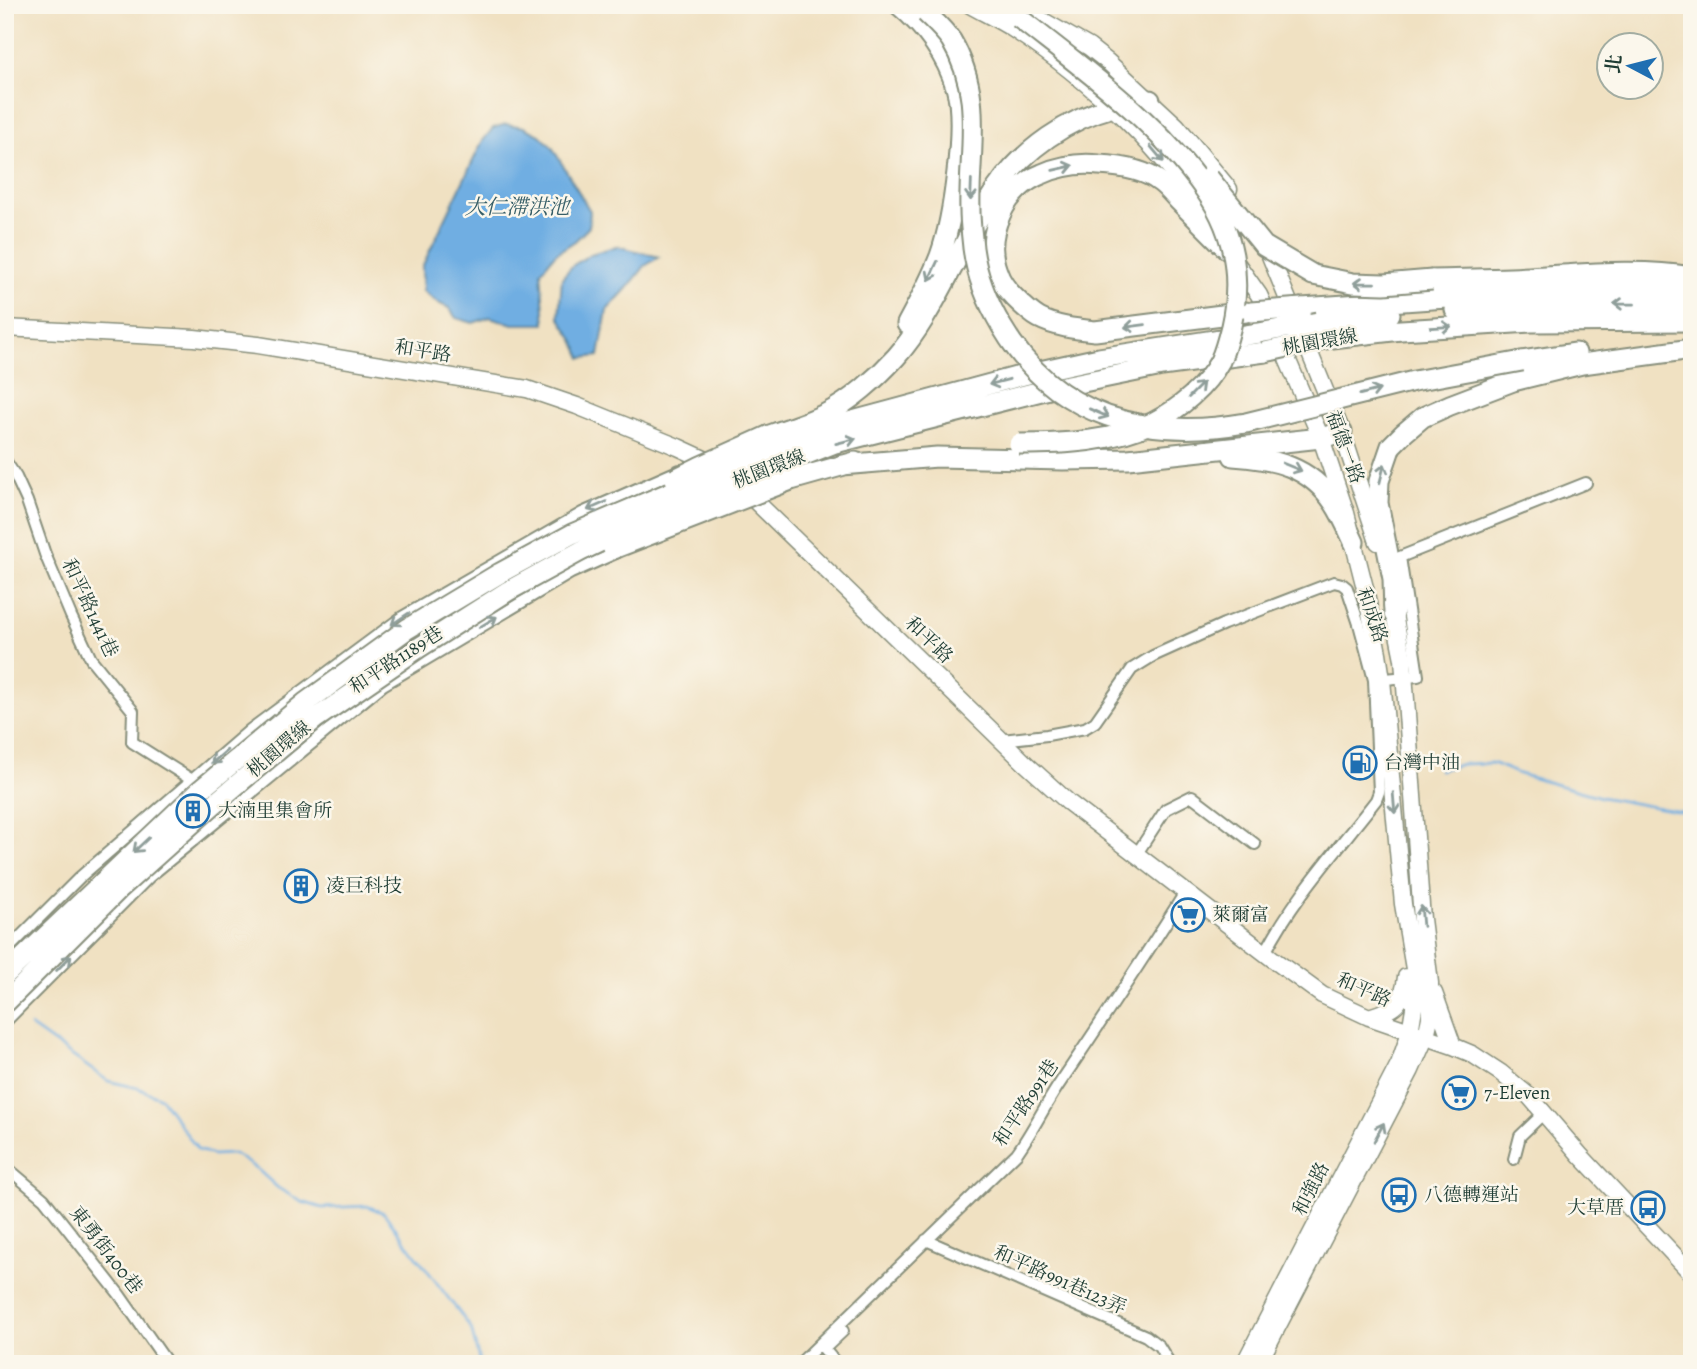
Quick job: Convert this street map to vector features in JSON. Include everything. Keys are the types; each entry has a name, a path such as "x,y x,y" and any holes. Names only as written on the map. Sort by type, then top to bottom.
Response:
{"highway":[{"path":"780,457 819,410 862,379 897,340 940,255 958,162 960,110 957,89 940,50 899,5"},
{"path":"997,5 1017,11 1105,73 1175,138 1264,246 1312,275 1353,283 1384,284 1586,273 1667,273 1692,277"},
{"path":"922,9 949,37 961,60 969,89 973,110 970,212 973,251 979,280 988,304 1024,359 1044,380 1087,408 1115,420 1141,425 1192,429 1224,427 1414,381 1522,361 1612,347 1692,347"},
{"path":"842,465 906,449 1067,443 1122,434 1154,422 1194,394 1219,362 1236,305 1236,277 1228,233 1206,192 1171,146 1017,11"},
{"path":"780,457 826,414 874,379 908,342 940,291 972,230 998,188 1018,163 1069,125 1113,107 1150,100"},
{"path":"1228,250 1160,181 1133,169 1084,163 1041,174 1026,183 1013,196 997,223 993,254 997,271 1007,290 1038,318 1074,329 1095,331 1302,308 1625,286 1692,288"},
{"name":"桃園環線","path":"5,975 200,790 305,703 407,629 500,573 699,467 780,457 1049,389 1162,366 1265,352 1321,330 1394,314 1526,306 1692,305"},
{"name":"桃園環線","path":"11,1007 118,890 315,719 420,646 508,591 685,520 780,457 838,425 1035,372 1099,358 1259,333 1401,330 1531,322 1692,321"},
{"path":"1394,614 1393,579 1378,503 1379,481 1391,446 1404,433 1423,417 1513,381 1582,364 1692,347"},
{"path":"780,457 842,465 937,457 1128,459 1321,438 1342,432"},
{"path":"1176,454 1236,456 1280,463 1300,470 1318,483 1334,504 1354,542"}],"street":[{"name":"福德一路","path":"970,5 1013,28 1076,75 1113,107 1154,149 1204,211 1259,295 1321,438 1354,542 1365,588 1403,904 1414,969 1410,1032"},
{"name":"福德一路","path":"1017,11 1089,47 1177,126 1224,181 1269,250 1342,432 1374,530 1402,659 1422,919 1430,983 1430,1018 1426,1036"},
{"path":"1093,90 1102,95 1110,95 1117,85 1119,73"},
{"name":"和平路","path":"5,328 194,338 258,345 527,390 577,406 705,459 749,494 1068,802 1136,855 1322,995 1369,1017 1454,1046 1501,1073 1530,1097 1692,1275"},
{"name":"和平路1189巷","path":"5,952 80,877 251,729 402,617 582,513 705,459"},
{"name":"和平路1441巷","path":"5,460 27,501 71,616 91,659 133,711 132,742 192,780"},
{"name":"和成路","path":"1404,678 1418,676 1400,557 1586,483"},
{"name":"和平路1189巷","path":"5,1022 11,1007 149,877 383,685 571,573 749,494"},
{"name":"和成路","path":"1002,740 1085,728 1095,722 1132,668 1224,624 1334,582 1348,588 1378,680"},
{"path":"1265,953 1290,910 1376,800 1379,792 1378,680 1404,678"},
{"path":"1136,855 1166,810 1192,796 1255,844"},
{"path":"80,877 119,907"},
{"name":"和平路991巷","path":"799,1364 1017,1153 1031,1134 1060,1082 1186,891"},
{"path":"1369,1017 1390,1010 1404,992 1406,972 1403,904"},
{"path":"1430,983 1454,1046"},
{"name":"和強路","path":"1244,1364 1399,1064 1410,1032"},
{"name":"和強路","path":"1258,1364 1411,1070 1426,1036"},
{"path":"1514,1159 1520,1136 1544,1113"},
{"name":"東勇街400巷","path":"5,1166 44,1199 119,1294 168,1364"},
{"name":"和平路991巷123弄","path":"926,1240 1146,1336 1158,1346 1170,1364"},
{"path":"837,1364 824,1349 843,1331"}],"water":[{"name":"大仁滯洪池","path":"506,124 524,127 540,135 552,147 590,211 589,227 575,241 555,254 541,271 545,324 513,324 490,317 473,323 456,318 449,308 423,291 422,267 482,142 493,128"},
{"path":"617,246 659,257 645,266 607,310 599,356 582,358 559,317 562,278 572,266 591,254"}],"waterway":[{"path":"1439,770 1462,764 1492,763 1519,774 1601,797 1692,814"},
{"path":"30,1026 108,1081 138,1088 161,1098 198,1150 213,1155 234,1154 257,1169 278,1188 302,1202 322,1208 367,1206 384,1213 471,1328 480,1364"}],"place":[{"name":"台灣中油","path":"1360,763"},
{"name":"大湳里集會所","path":"193,811"},
{"name":"凌巨科技","path":"301,886"},
{"name":"萊爾富","path":"1188,915"},
{"name":"7-Eleven","path":"1459,1093"},
{"name":"八德轉運站","path":"1399,1195"},
{"name":"大草厝","path":"1648,1208"}]}
